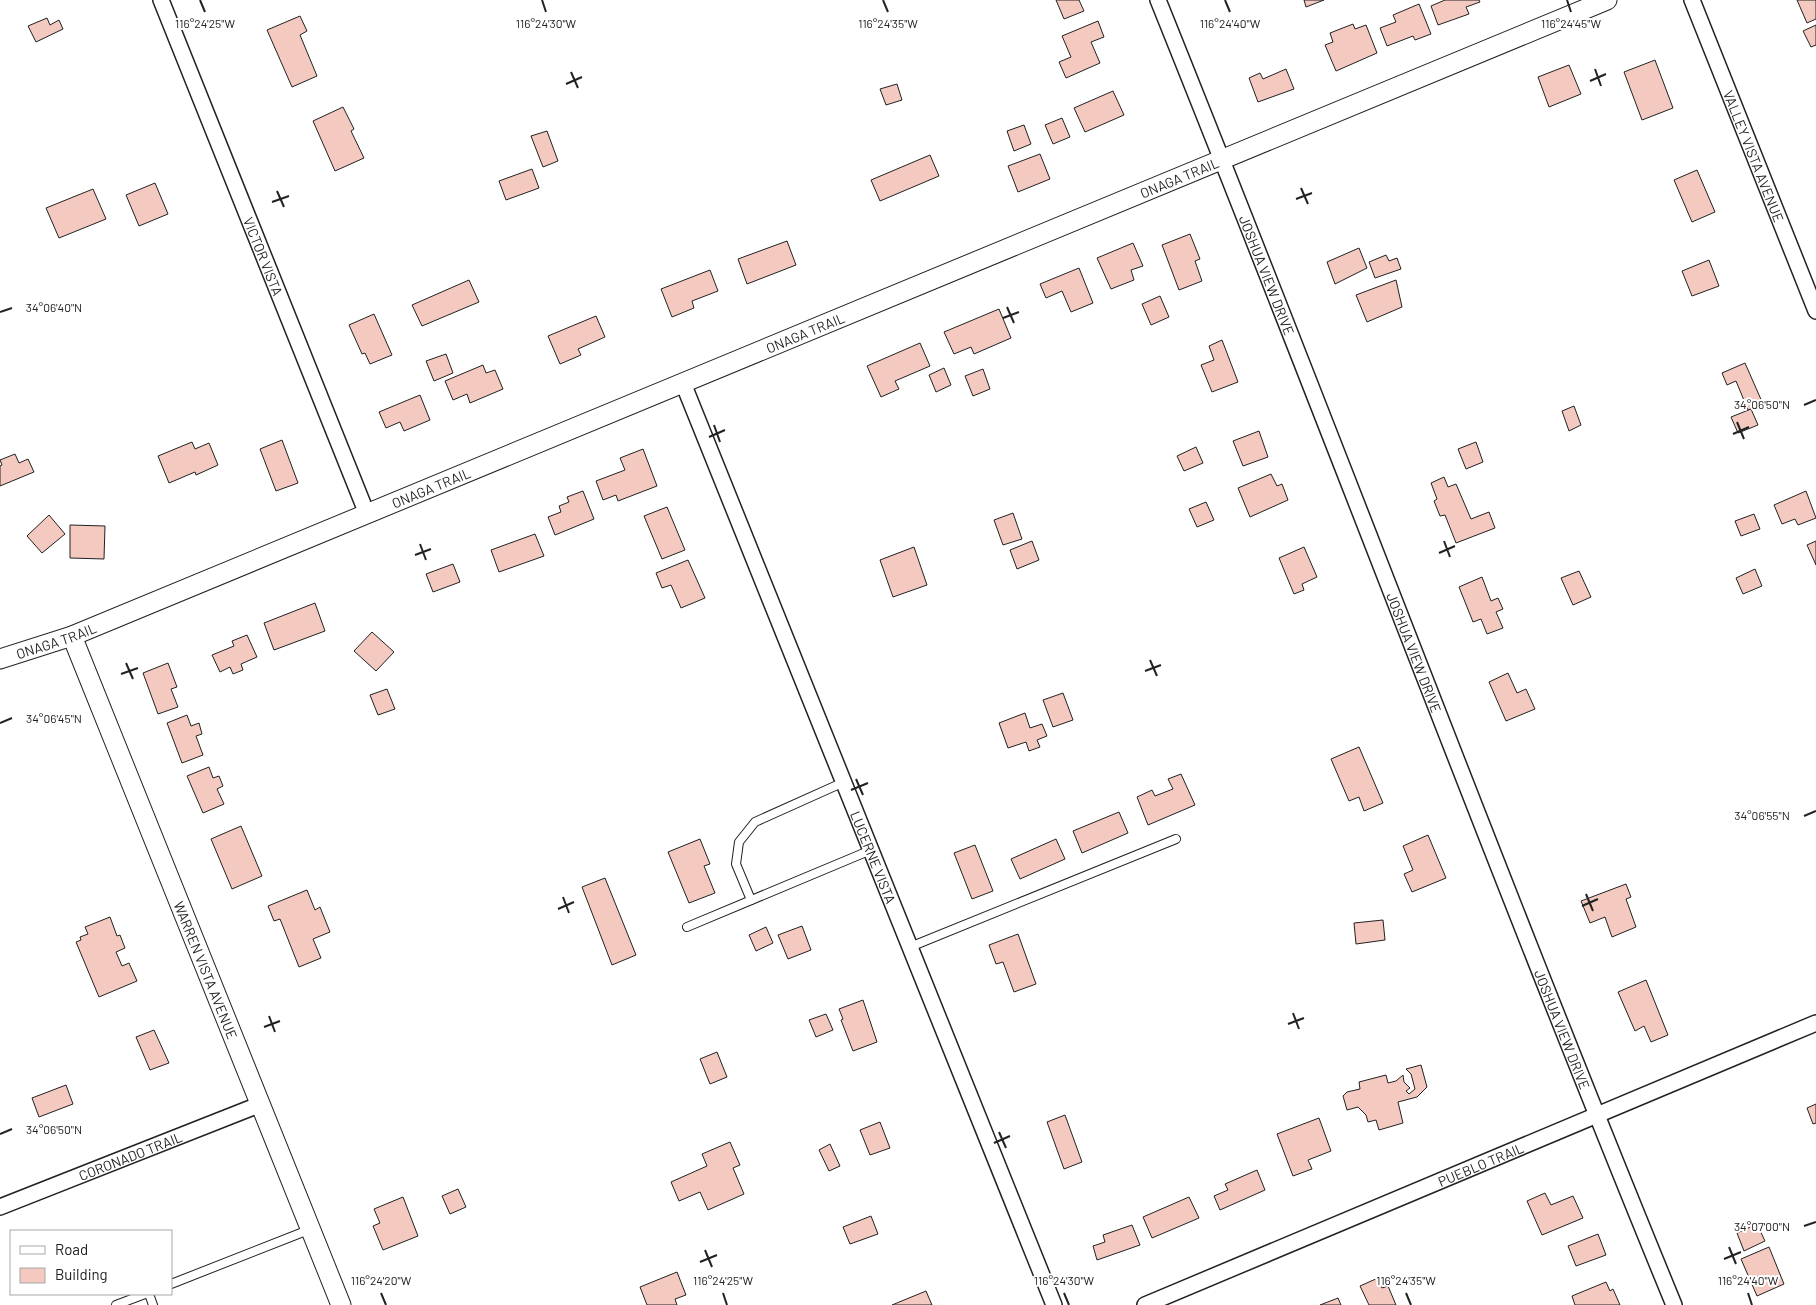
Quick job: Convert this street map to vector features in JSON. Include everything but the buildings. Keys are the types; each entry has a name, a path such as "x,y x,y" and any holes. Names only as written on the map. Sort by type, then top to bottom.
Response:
{"street":[{"name":"VICTOR VISTA","path":"161,0 368,514"},
{"name":"JOSHUA VIEW DRIVE","path":"1158,0 1596,1115 1674,1305"},
{"name":"ONAGA TRAIL","path":"0,659 72,636 1607,0"},
{"name":"VALLEY VISTA AVENUE","path":"1692,0 1816,311"},
{"name":"LUCERNE VISTA","path":"683,383 1054,1305"},
{"name":"WARREN VISTA AVENUE","path":"72,636 341,1305"},
{"name":"PUEBLO TRAIL","path":"1145,1305 1816,1023"},
{"name":"CORONADO TRAIL","path":"0,1207 261,1104"}],"lane":[{"path":"751,900 736,864 739,842 755,822 844,782"},
{"path":"910,947 1176,839"},
{"path":"687,927 871,850"},
{"path":"172,1284 311,1229"},
{"path":"116,1305 144,1295"}]}
